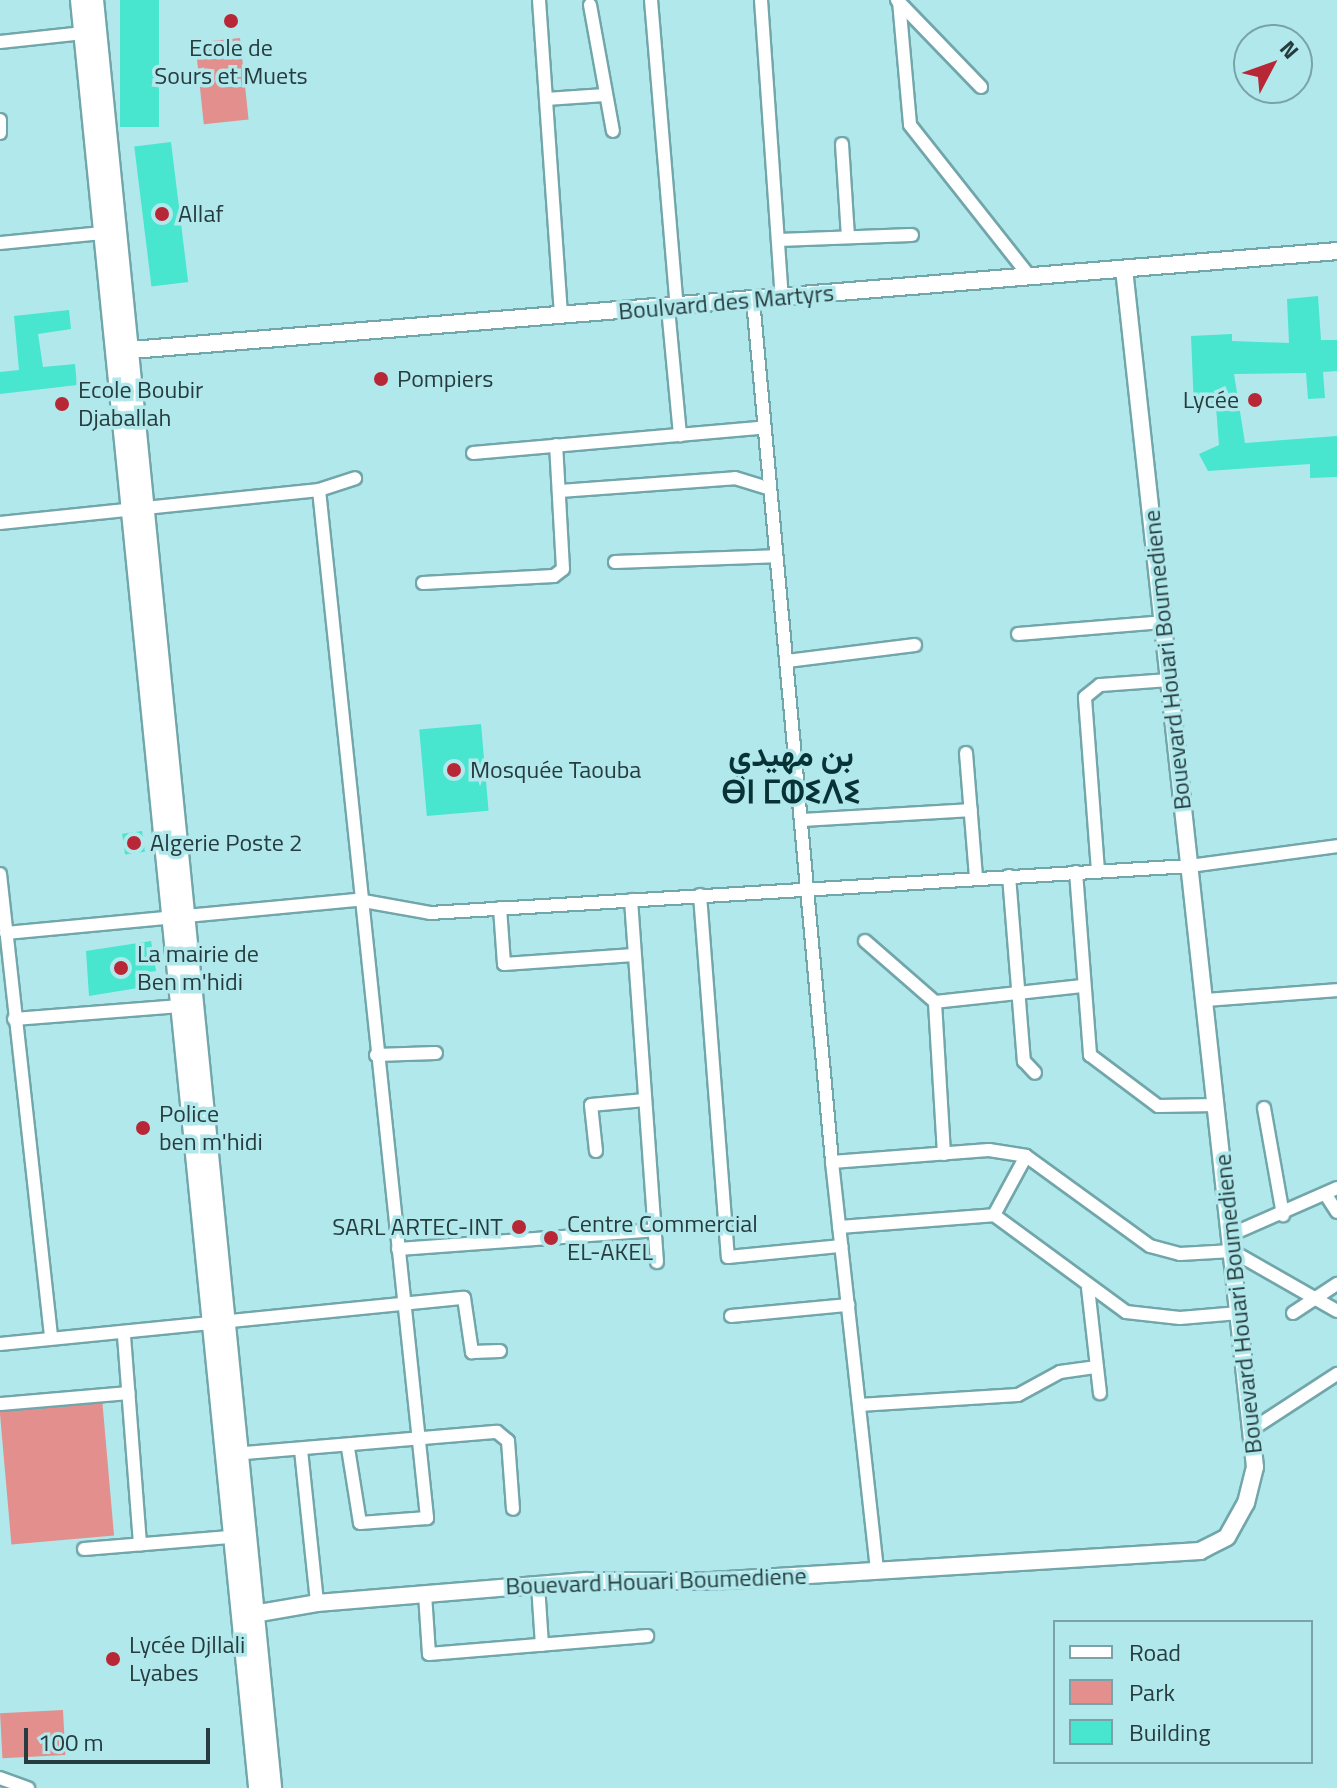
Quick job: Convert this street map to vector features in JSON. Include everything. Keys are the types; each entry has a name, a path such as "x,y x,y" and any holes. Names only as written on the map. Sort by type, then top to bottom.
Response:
{"main road":[{"path":"80,0 102,233 123,350"},
{"path":"94,0 123,350 219,1326 248,1616 272,1788"},
{"path":"180,914 180,1006 219,1326"},
{"path":"248,1616 258,1788"}],"street":[{"path":"539,0 561,316"},
{"path":"651,0 680,435"},
{"path":"761,0 782,297"},
{"path":"898,1 981,87"},
{"path":"898,1 910,125 1030,277"},
{"path":"590,5 613,131"},
{"path":"0,42 84,33"},
{"path":"546,99 605,95"},
{"path":"0,120 0,133"},
{"path":"842,144 848,237"},
{"path":"0,243 102,233"},
{"path":"778,240 912,235"},
{"name":"Boulvard des Martyrs","path":"123,350 1337,251"},
{"name":"Bouevard Houari Boumediene","path":"248,1616 317,1603 538,1585 877,1571 1217,1547 1246,1503 1255,1467 1124,269"},
{"path":"753,300 761,428 811,888 832,1162 877,1571"},
{"path":"473,453 761,428"},
{"path":"423,583 554,576 566,556 556,445"},
{"path":"0,523 319,490 355,478"},
{"path":"560,491 735,478 768,488"},
{"path":"319,490 358,900 427,1518 360,1523 348,1448"},
{"path":"615,562 775,556"},
{"path":"1018,634 1163,622"},
{"path":"787,661 915,645"},
{"path":"1098,871 1085,697 1100,685 1170,680"},
{"path":"966,753 976,878"},
{"path":"804,820 971,810"},
{"path":"6,933 180,914 358,900 430,913 1190,866 1337,846"},
{"path":"1076,872 1087,1047 1096,1062 1158,1106 1216,1105"},
{"path":"0,874 15,1038 51,1338"},
{"path":"1009,876 1024,1061 1035,1073"},
{"path":"700,895 728,1257 841,1246"},
{"path":"631,900 657,1262"},
{"path":"500,908 504,964 634,955"},
{"path":"865,941 935,1002 944,1154"},
{"path":"935,1002 1083,986"},
{"path":"1205,1000 1337,990"},
{"path":"14,1019 180,1006"},
{"path":"0,1040 15,1038"},
{"path":"376,1055 436,1053"},
{"path":"596,1151 591,1105 645,1100"},
{"path":"1264,1108 1283,1215"},
{"path":"832,1162 944,1154 1026,1156 1150,1246 1180,1254 1231,1243 1332,1192 1337,1212"},
{"path":"994,1215 1026,1156"},
{"path":"839,1227 994,1215 1088,1288 1142,1316 1239,1313"},
{"path":"398,1249 655,1230"},
{"path":"1231,1243 1337,1311"},
{"path":"1293,1313 1337,1284"},
{"path":"1088,1288 1100,1393"},
{"path":"0,1344 51,1338 124,1336 464,1298 472,1352 500,1351"},
{"path":"731,1316 848,1305"},
{"path":"124,1336 140,1544"},
{"path":"859,1405 1018,1395 1060,1372 1097,1367"},
{"path":"1251,1430 1337,1374"},
{"path":"0,1404 129,1393"},
{"path":"232,1455 348,1448 420,1436 505,1434 513,1509"},
{"path":"301,1450 317,1603"},
{"path":"84,1549 240,1536"},
{"path":"538,1585 542,1645"},
{"path":"425,1594 429,1654 647,1636"},
{"path":"0,1778 28,1788"}],"green space":[{"path":"240,38 249,120 204,124 195,43"},
{"path":"102,1398 114,1535 11,1544 0,1407"},
{"path":"63,1710 65,1755 2,1758 0,1713"}],"building":[{"path":"120,0 159,0 159,127 120,127"},
{"name":"Allaf","path":"171,142 188,282 151,286 134,147"},
{"path":"1318,296 1321,340 1337,340 1337,371 1323,372 1325,398 1308,399 1306,373 1234,374 1245,443 1337,436 1337,477 1310,478 1310,464 1208,471 1199,454 1219,445 1216,407 1194,408 1191,336 1232,334 1232,341 1289,343 1287,299"},
{"name":"Ecole Boubir Djaballah","path":"69,310 71,329 38,334 43,367 75,364 77,385 0,394 0,372 19,370 14,316"},
{"name":"Mosquée Taouba","path":"481,724 489,811 427,816 419,729"},
{"name":"Algerie Poste 2","path":"142,831 145,852 125,855 122,834"},
{"name":"La mairie de Ben m'hidi","path":"151,941 156,971 135,974 138,988 89,996 86,951"}],"place":[{"name":"Ecole de Sours et Muets","path":"231,21"},
{"name":"Allaf","path":"162,214"},
{"name":"Pompiers","path":"381,379"},
{"name":"Lycée","path":"1255,400"},
{"name":"Ecole Boubir Djaballah","path":"62,404"},
{"name":"Mosquée Taouba","path":"454,770"},
{"name":"Algerie Poste 2","path":"134,843"},
{"name":"La mairie de Ben m'hidi","path":"121,968"},
{"name":"Police ben m'hidi","path":"143,1128"},
{"name":"SARL ARTEC-INT","path":"519,1227"},
{"name":"Centre Commercial EL-AKEL","path":"551,1238"},
{"name":"Lycée Djllali Lyabes","path":"113,1659"}],"district":[{"name":"بن مهيدي ⴱⵏ ⵎⵀⵉⴷⵉ","path":"791,774"}]}
